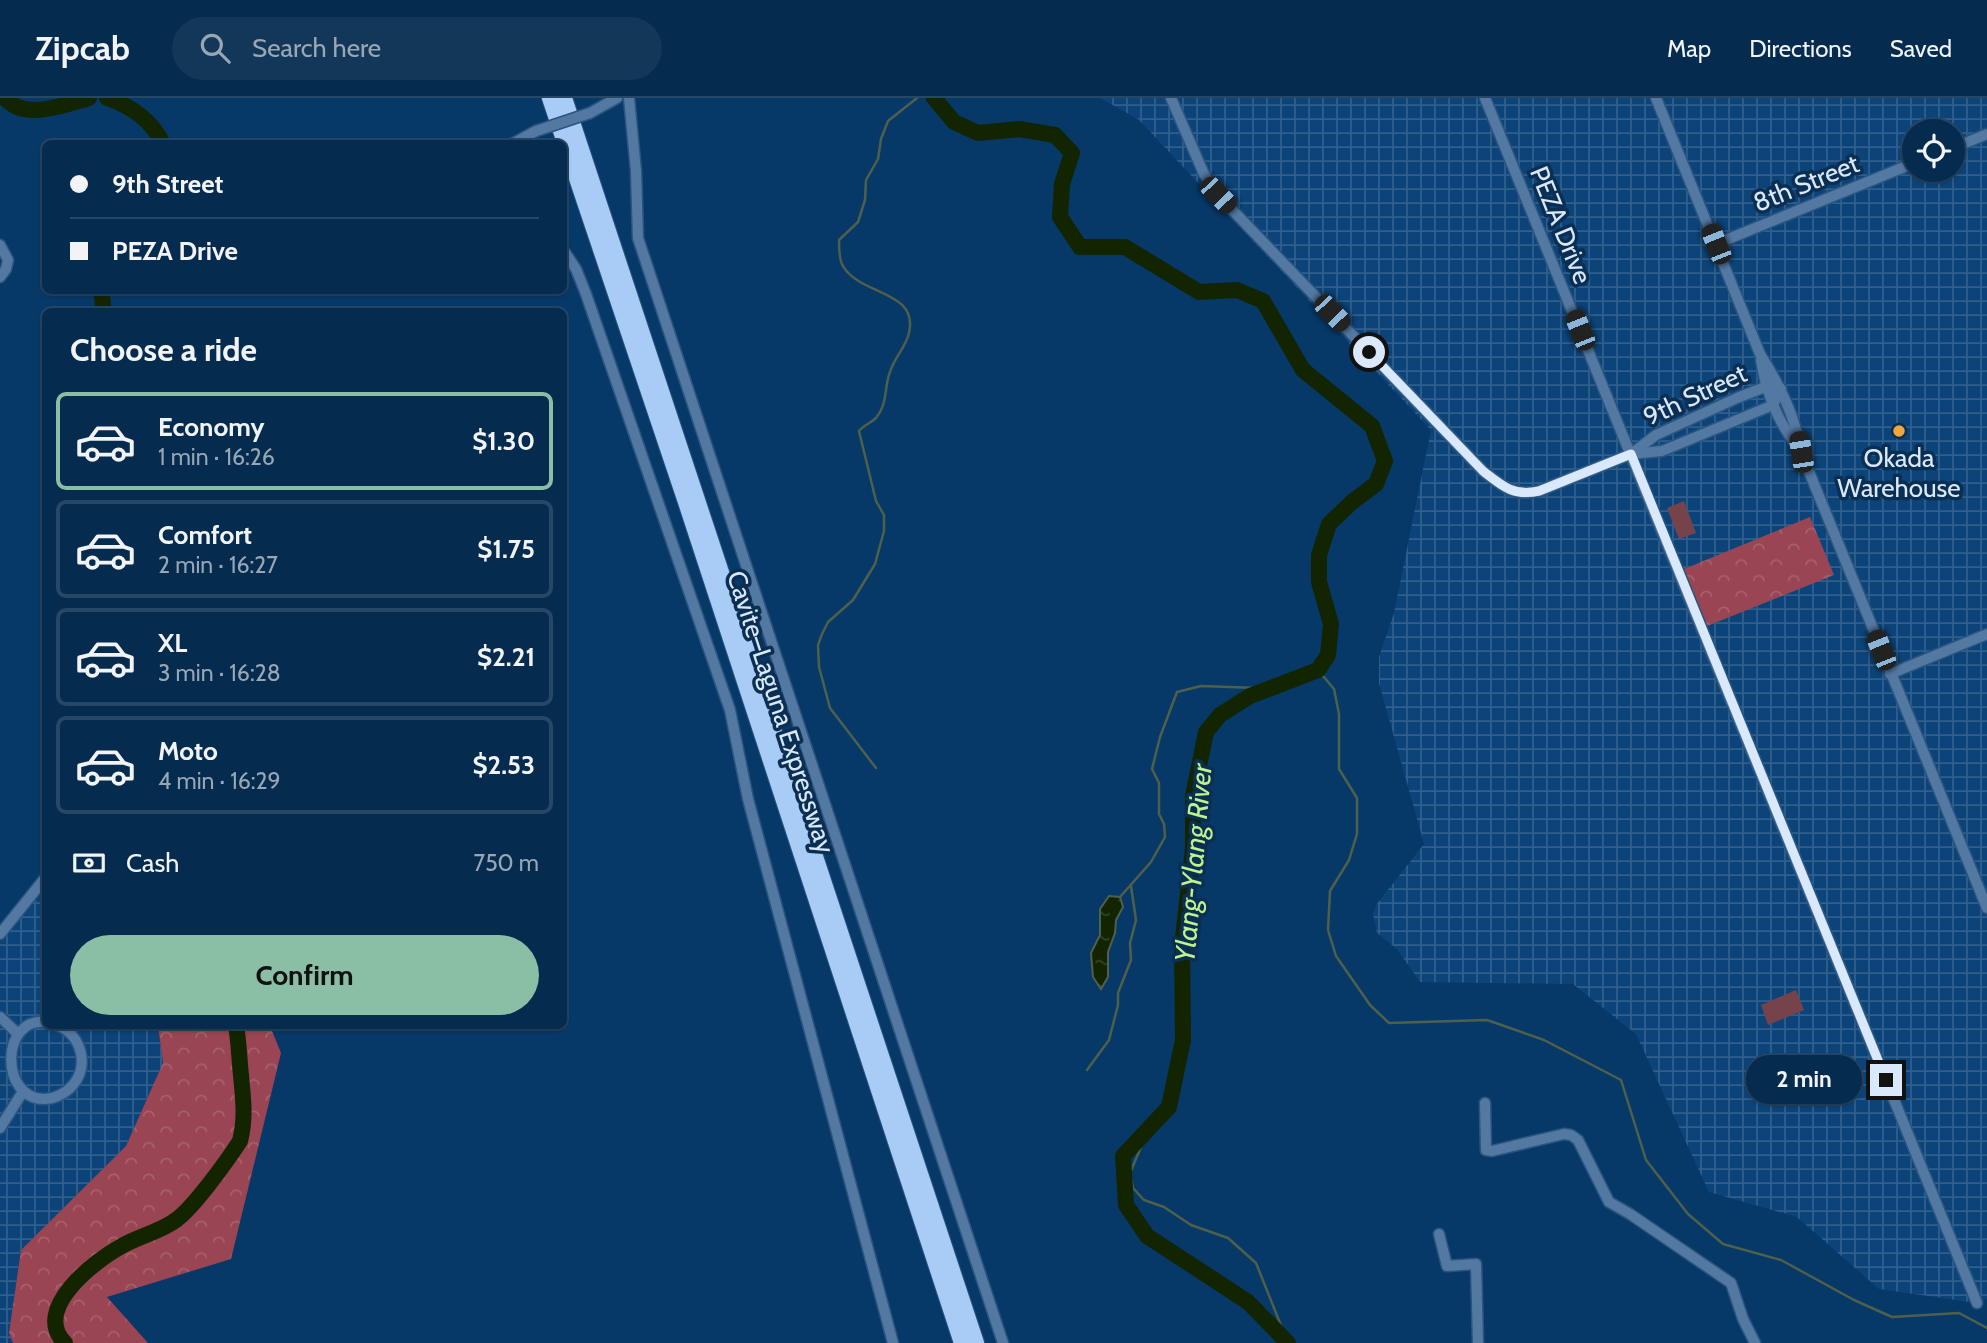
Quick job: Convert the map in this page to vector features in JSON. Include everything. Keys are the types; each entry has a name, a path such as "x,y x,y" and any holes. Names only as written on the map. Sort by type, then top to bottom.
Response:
{"highway":[{"name":"Cavite–Laguna Expressway","path":"550,98 564,140"},
{"name":"Cavite–Laguna Expressway","path":"564,98 976,1343"},
{"name":"Cavite–Laguna Expressway","path":"567,149 962,1343"}],"street":[{"path":"519,140 536,131 590,113 617,98"},
{"path":"629,98 636,171 638,238 1003,1343"},
{"name":"9th Street","path":"1171,98 1204,174 1218,195 1483,471 1504,488 1527,494 1539,491 1631,454 1656,435 1765,387 1781,390 1773,405 1662,451 1631,454"},
{"name":"PEZA Drive","path":"1485,98 1977,1303"},
{"path":"1656,98 1759,354 1781,390 1797,427 1801,452 1987,908"},
{"path":"1965,143 1987,134"},
{"name":"8th Street","path":"1716,244 1902,168"},
{"path":"0,245 8,265 0,277"},
{"path":"567,256 576,269 590,306 730,710 748,799 893,1343"},
{"path":"1759,354 1765,387 1786,433 1801,452"},
{"path":"1890,674 1987,634"},
{"path":"0,934 42,882"},
{"path":"0,1017 16,1032"},
{"path":"42,1023 27,1025 16,1032 5,1052 7,1076 22,1093 35,1098 48,1099 61,1095 72,1087 79,1076 81,1050 75,1038 63,1029"},
{"path":"0,1128 22,1093"},
{"path":"1485,1103 1486,1150 1492,1151 1563,1134 1578,1140 1609,1202 1731,1283 1743,1319 1755,1343"},
{"path":"1439,1234 1447,1266 1476,1264 1478,1343"}],"shaded area":[{"path":"1100,98 1987,98 1987,1299 1977,1303 1879,1289 1797,1217 1709,1192 1636,1034 1573,984 1420,982 1397,949 1377,933 1373,914 1376,905 1424,844 1379,683 1379,657 1394,613 1431,430 1138,119"},
{"path":"1684,501 1696,533 1679,539 1667,508"},
{"path":"42,873 42,1029 158,1029 163,1063 126,1146 21,1250 9,1333 13,1343 0,1343 0,926"},
{"path":"1796,990 1804,1010 1768,1025 1761,1005"}],"green space":[{"path":"1810,517 1834,575 1707,626 1684,569"},
{"path":"158,1029 271,1029 281,1053 231,1259 107,1297 148,1343 13,1343 9,1333 21,1250 126,1146 163,1063"}],"water":[{"path":"1109,896 1120,897 1123,907 1116,920 1115,933 1108,952 1108,977 1101,989 1093,977 1091,953 1100,935 1100,909"}],"waterway":[{"path":"5,98 13,105 34,110 89,98"},
{"path":"107,98 140,115 160,140"},
{"path":"876,768 830,708 819,667 818,645 828,622 853,600 875,564 884,531 884,515 876,501 859,431 880,413 888,378 909,333 910,319 897,301 851,276 842,263 839,240 858,222 865,200 866,180 878,159 881,139 888,121 917,98"},
{"name":"Ylang-Ylang River","path":"934,98 954,122 978,133 1019,129 1055,135 1072,153 1062,184 1060,217 1080,247 1125,247 1199,292 1237,290 1263,301 1303,370 1372,426 1385,461 1376,484 1329,524 1319,555 1319,582 1331,624 1328,655 1318,670 1250,696 1220,715 1206,732 1193,796 1193,848 1182,947 1183,1040 1169,1107 1123,1156 1126,1205 1147,1236 1248,1302 1288,1343"},
{"path":"102,294 103,308"},
{"path":"1318,670 1334,689 1339,714 1339,769 1357,798 1357,834 1349,860 1330,891 1328,930 1336,956 1370,1005 1389,1023 1487,1020 1544,1040 1621,1080 1646,1160 1688,1214 1723,1244 1781,1260 1854,1300 1892,1317 1959,1313 1987,1328"},
{"path":"1120,897 1151,862 1165,837 1164,824 1159,814 1159,783 1152,769 1160,737 1177,692 1201,686 1258,688 1287,683"},
{"path":"1087,1070 1109,1040 1118,1005 1118,993 1131,960 1130,943 1136,920 1131,886"},
{"path":"65,1343 57,1330 56,1316 70,1288 110,1253 163,1228 183,1214 210,1183 240,1141 244,1108 236,1029"},
{"path":"1149,1128 1130,1173 1133,1188 1144,1200 1164,1207 1191,1225 1228,1238 1256,1263 1288,1343"}],"place":[{"name":"Okada Warehouse","path":"1899,431"}],"route":[{"path":"1369,352 1483,471 1504,488 1514,492 1527,494 1539,491 1631,454 1886,1080"}]}
